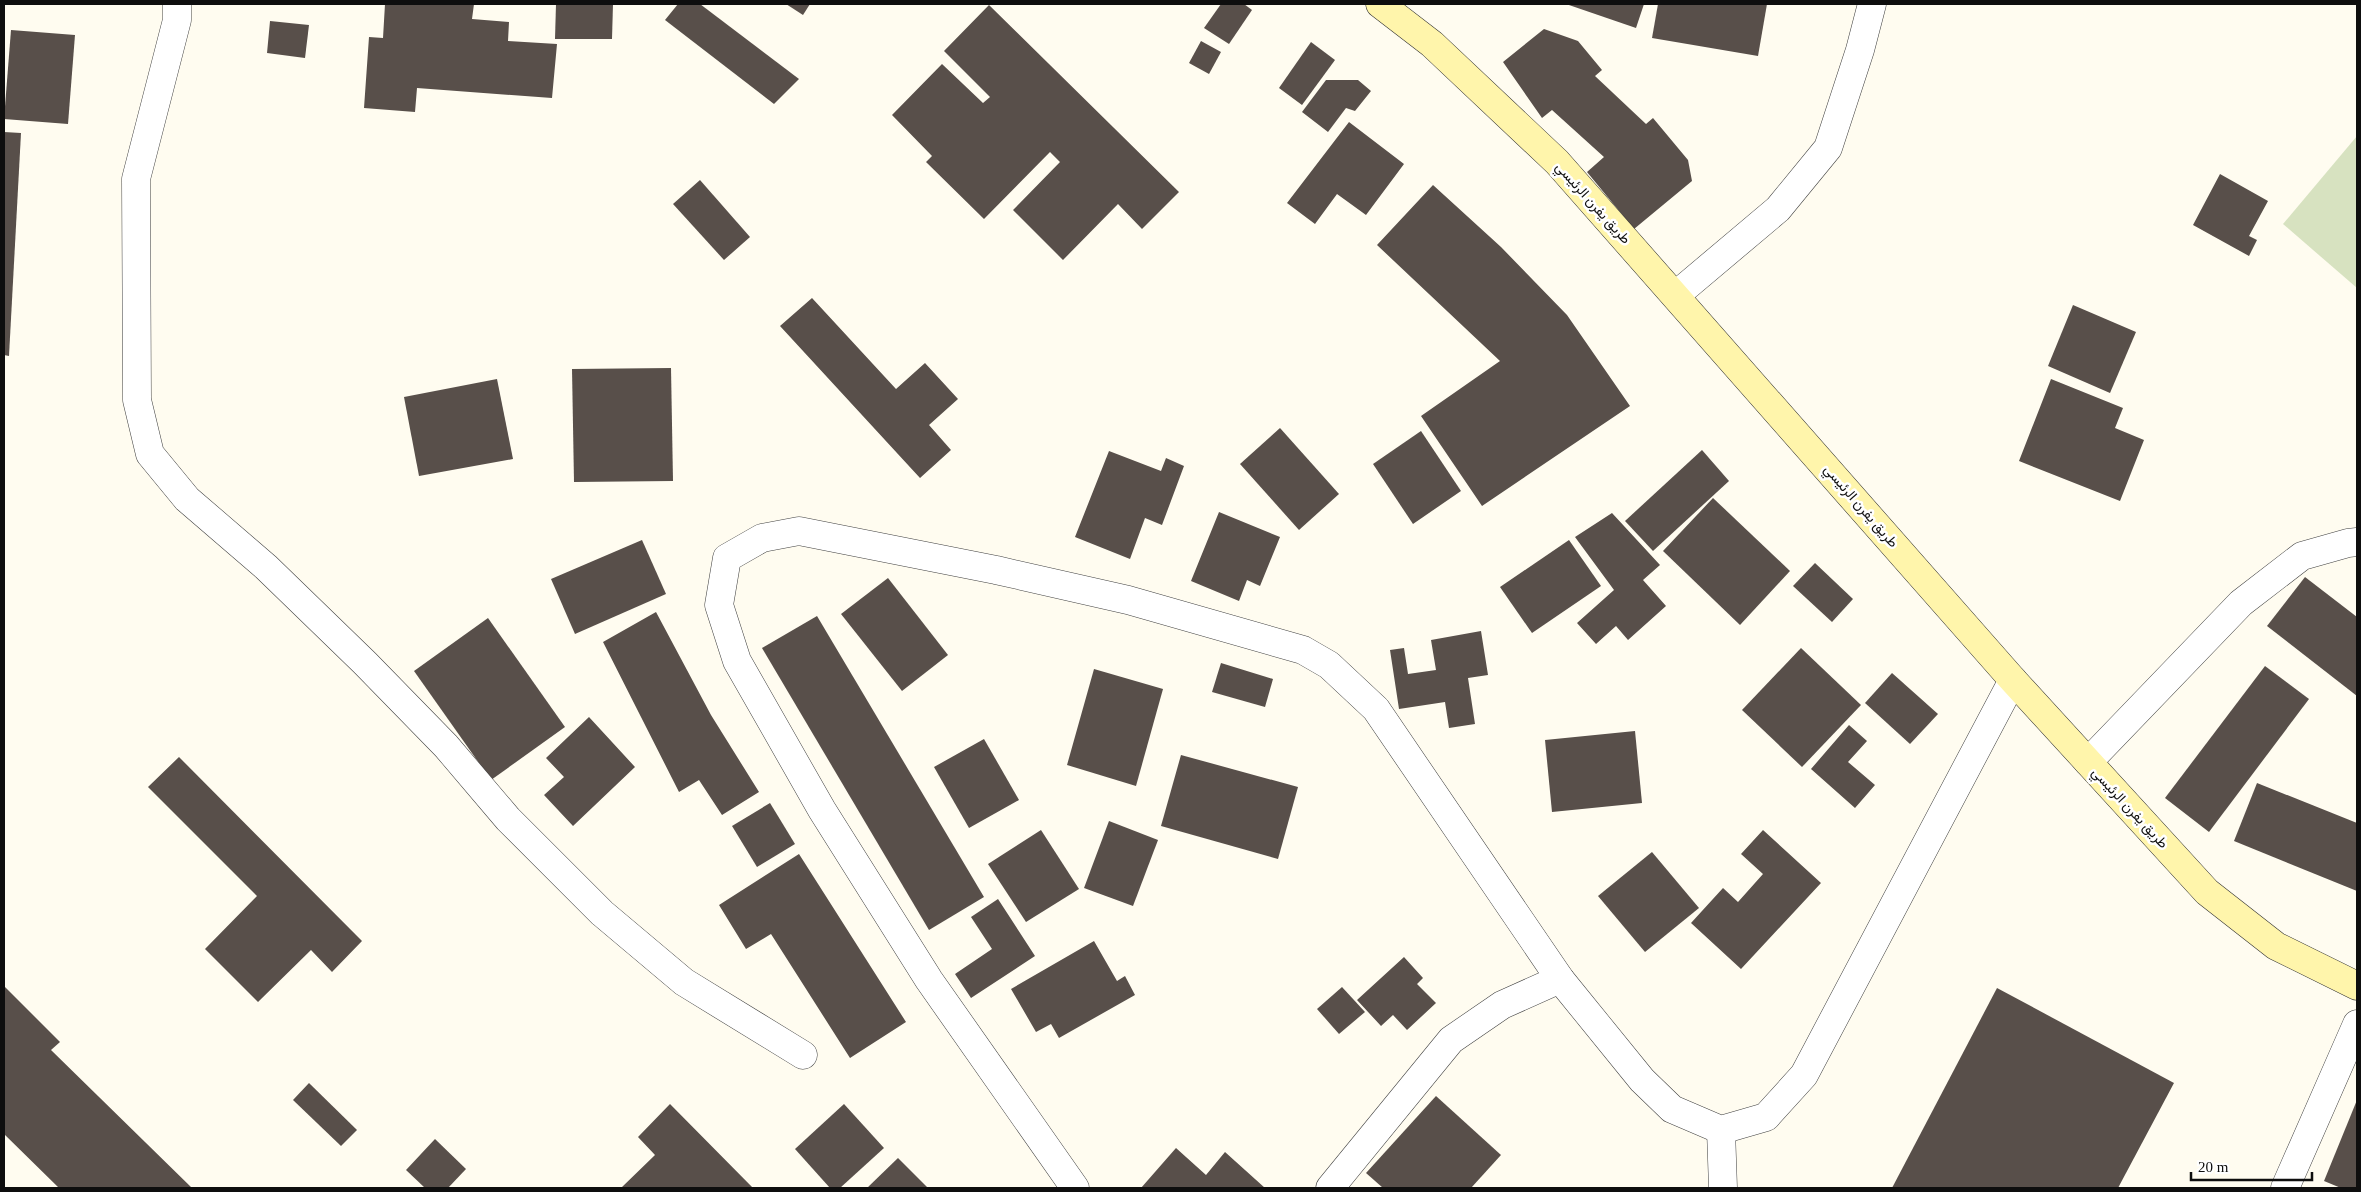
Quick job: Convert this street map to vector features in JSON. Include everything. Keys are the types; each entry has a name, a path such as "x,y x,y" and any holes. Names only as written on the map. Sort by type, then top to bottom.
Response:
{"main road":[{"name":"طريق يفرن الرئيسي","path":"1380,4 1432,44 1557,162 2014,680 2207,892 2276,946 2357,986"}],"street":[{"path":"177,4 177,20 136,178 137,400 150,454 188,499 266,566 446,746 508,819 602,913 684,982 803,1054"},
{"path":"1676,295 1778,209 1828,148 1860,50 1872,4"},
{"path":"1075,1188 924,972 822,810 737,661 719,605 727,558 762,538 799,531 996,570 1128,600 1303,650 1329,665 1376,709 1560,979 1642,1080 1672,1109 1721,1130 1766,1117 1804,1075 2014,680"},
{"path":"2088,762 2241,603 2302,556 2357,542"},
{"path":"1330,1188 1451,1040 1502,1005 1560,979"},
{"path":"2285,1188 2357,1024"},
{"path":"1721,1130 1722,1188"}],"green space":[{"path":"2357,136 2357,288 2283,224"}],"building":[{"path":"385,4 474,4 472,19 509,22 508,41 557,44 552,98 417,88 415,112 364,108 369,37 383,38"},
{"path":"556,4 613,4 612,39 555,39"},
{"path":"678,4 700,4 799,79 774,104 665,20"},
{"path":"786,4 810,4 803,15"},
{"path":"1221,4 1244,4 1252,10 1229,44 1204,28"},
{"path":"1566,4 1644,4 1636,28"},
{"path":"1658,4 1767,4 1758,56 1652,38"},
{"path":"989,5 1179,192 1142,229 1118,204 1063,260 1013,210 1060,162 1050,152 984,219 926,162 932,156 892,115 942,64 983,103 990,97 944,51"},
{"path":"270,21 309,25 305,58 267,53"},
{"path":"1544,29 1578,41 1602,70 1595,76 1646,124 1653,118 1688,160 1692,181 1634,229 1587,172 1604,157 1552,110 1542,118 1503,62"},
{"path":"11,30 75,35 68,124 4,119"},
{"path":"1201,41 1221,52 1209,74 1189,63"},
{"path":"1311,42 1335,60 1302,105 1279,88"},
{"path":"1326,80 1358,80 1371,91 1355,111 1346,108 1328,132 1302,112"},
{"path":"1349,122 1404,164 1366,215 1337,194 1315,224 1287,203"},
{"path":"4,132 21,133 9,356 4,355"},
{"path":"2220,174 2268,201 2249,236 2257,240 2249,256 2193,225"},
{"path":"700,180 750,237 724,260 673,204"},
{"path":"1433,185 1501,247 1567,315 1630,406 1482,506 1421,416 1500,361 1377,245"},
{"path":"812,298 896,389 925,363 958,399 929,425 951,450 920,478 780,326"},
{"path":"2073,305 2136,332 2110,393 2048,366"},
{"path":"671,368 673,481 574,482 572,369"},
{"path":"497,379 513,459 419,476 404,397"},
{"path":"2051,379 2123,408 2115,428 2144,440 2120,501 2019,461"},
{"path":"1280,428 1339,494 1299,530 1240,464"},
{"path":"1421,431 1461,491 1413,524 1373,464"},
{"path":"1702,450 1729,481 1653,551 1625,521"},
{"path":"1109,451 1161,471 1166,458 1184,466 1162,525 1145,518 1130,559 1075,537"},
{"path":"1713,498 1790,571 1740,625 1663,551"},
{"path":"1219,512 1280,537 1260,586 1247,580 1239,601 1191,581"},
{"path":"1612,513 1660,565 1643,580 1666,606 1628,640 1616,626 1596,644 1577,623 1614,590 1575,537"},
{"path":"642,540 666,594 575,634 551,579"},
{"path":"1569,540 1601,586 1532,633 1500,587"},
{"path":"1815,563 1853,599 1832,622 1793,586"},
{"path":"2305,577 2357,617 2357,696 2267,626"},
{"path":"888,578 948,655 902,691 841,614"},
{"path":"656,612 711,715 759,792 722,815 699,780 679,792 603,642"},
{"path":"817,616 984,897 929,930 762,648"},
{"path":"488,618 565,727 491,780 414,671"},
{"path":"1481,631 1488,675 1468,678 1475,724 1449,728 1445,702 1399,709 1390,650 1404,648 1408,674 1436,670 1431,640"},
{"path":"1801,648 1861,705 1802,767 1742,710"},
{"path":"1221,663 1273,679 1265,707 1212,692"},
{"path":"2265,666 2309,699 2209,832 2165,798"},
{"path":"1094,669 1163,689 1136,786 1067,765"},
{"path":"1892,673 1938,714 1910,744 1865,703"},
{"path":"589,717 635,767 573,826 544,795 564,777 546,758"},
{"path":"1849,725 1867,741 1848,762 1875,785 1855,808 1811,769"},
{"path":"1635,731 1642,803 1552,812 1545,740"},
{"path":"984,739 1019,800 969,828 934,767"},
{"path":"1181,755 1298,787 1278,859 1161,826"},
{"path":"179,757 362,941 332,972 311,950 258,1002 205,949 257,896 148,787"},
{"path":"2257,783 2357,823 2357,891 2234,841"},
{"path":"770,803 795,844 757,867 732,826"},
{"path":"1109,821 1158,840 1133,906 1084,888"},
{"path":"1041,830 1079,889 1026,922 988,864"},
{"path":"1763,830 1821,883 1741,969 1691,923 1723,888 1738,902 1763,874 1741,854"},
{"path":"1652,852 1699,908 1645,952 1598,896"},
{"path":"799,854 906,1022 850,1058 771,934 746,949 719,905"},
{"path":"998,899 1035,956 971,998 955,974 992,949 971,917"},
{"path":"1094,941 1117,981 1125,976 1135,995 1059,1038 1051,1024 1036,1032 1011,989"},
{"path":"1404,957 1423,978 1417,984 1436,1003 1407,1030 1393,1015 1381,1026 1357,1000"},
{"path":"4,986 60,1042 51,1050 192,1188 59,1188 4,1134"},
{"path":"1342,987 1365,1012 1339,1034 1317,1009"},
{"path":"1997,988 2174,1083 2118,1188 1892,1188"},
{"path":"309,1083 357,1130 341,1146 293,1100"},
{"path":"1436,1096 1501,1155 1471,1188 1383,1188 1366,1173"},
{"path":"2357,1100 2357,1188 2341,1188 2324,1181"},
{"path":"670,1104 753,1188 621,1188 655,1155 638,1137"},
{"path":"844,1104 884,1148 840,1188 830,1188 795,1149"},
{"path":"435,1139 466,1169 448,1188 425,1188 406,1170"},
{"path":"1176,1148 1206,1175 1225,1152 1265,1188 1141,1188"},
{"path":"898,1158 928,1188 867,1188"}]}
